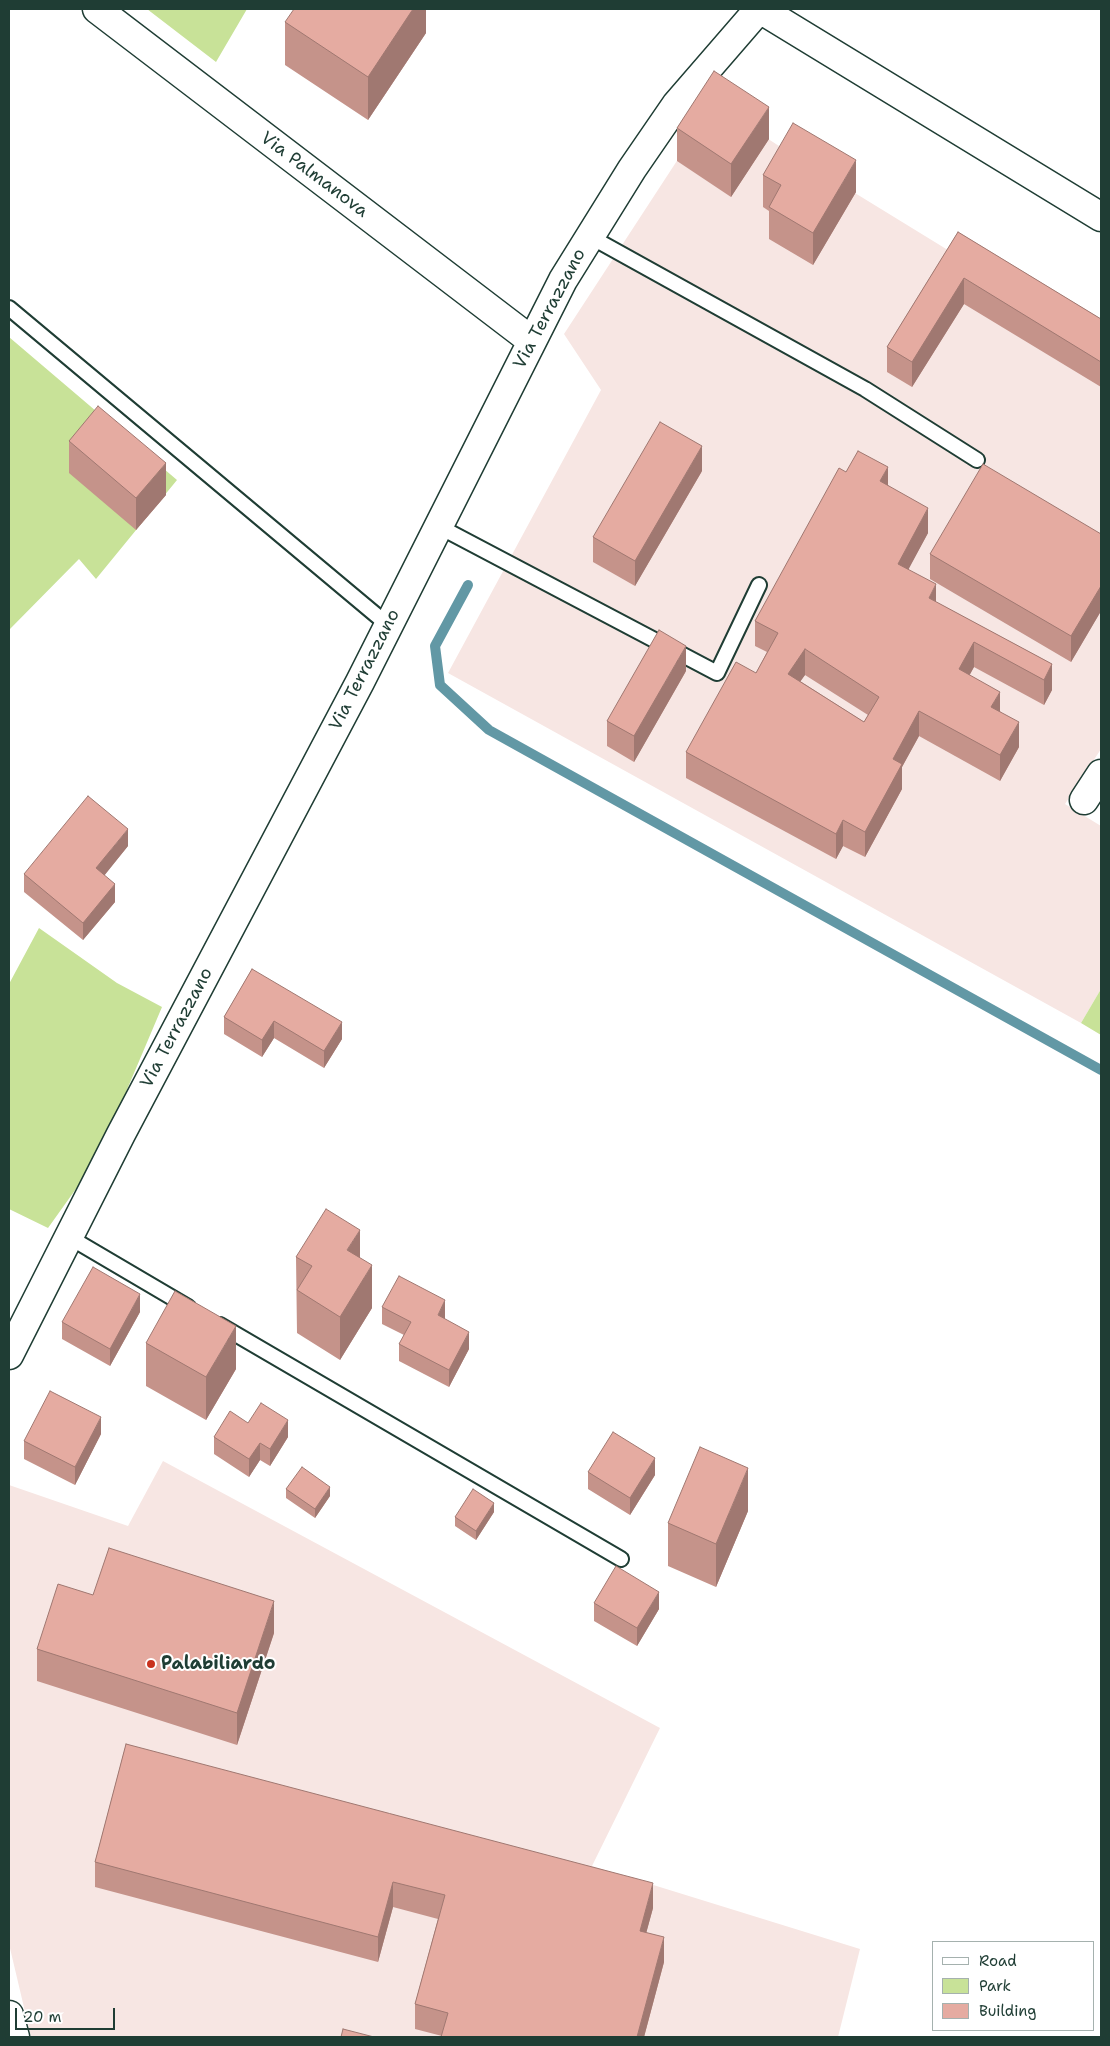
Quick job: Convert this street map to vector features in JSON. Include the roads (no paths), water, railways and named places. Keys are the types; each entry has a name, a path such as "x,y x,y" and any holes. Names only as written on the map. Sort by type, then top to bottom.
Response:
{"street":[{"name":"Via Palmanova","path":"97,9 532,341"},
{"name":"Via Terrazzano","path":"9,1355 388,625 562,280 676,105 760,9"},
{"path":"760,9 1101,217"},
{"path":"1084,800 1101,774"},
{"path":"9,2015 15,2037"}],"lane":[{"path":"589,236 865,389 977,460"},
{"path":"9,308 388,625"},
{"path":"438,526 717,673 759,585"},
{"path":"69,1237 621,1559"}],"waterway":[{"path":"468,585 435,646 440,685 489,730 1101,1070"}],"place":[{"name":"Palabiliardo","path":"151,1664"}]}
